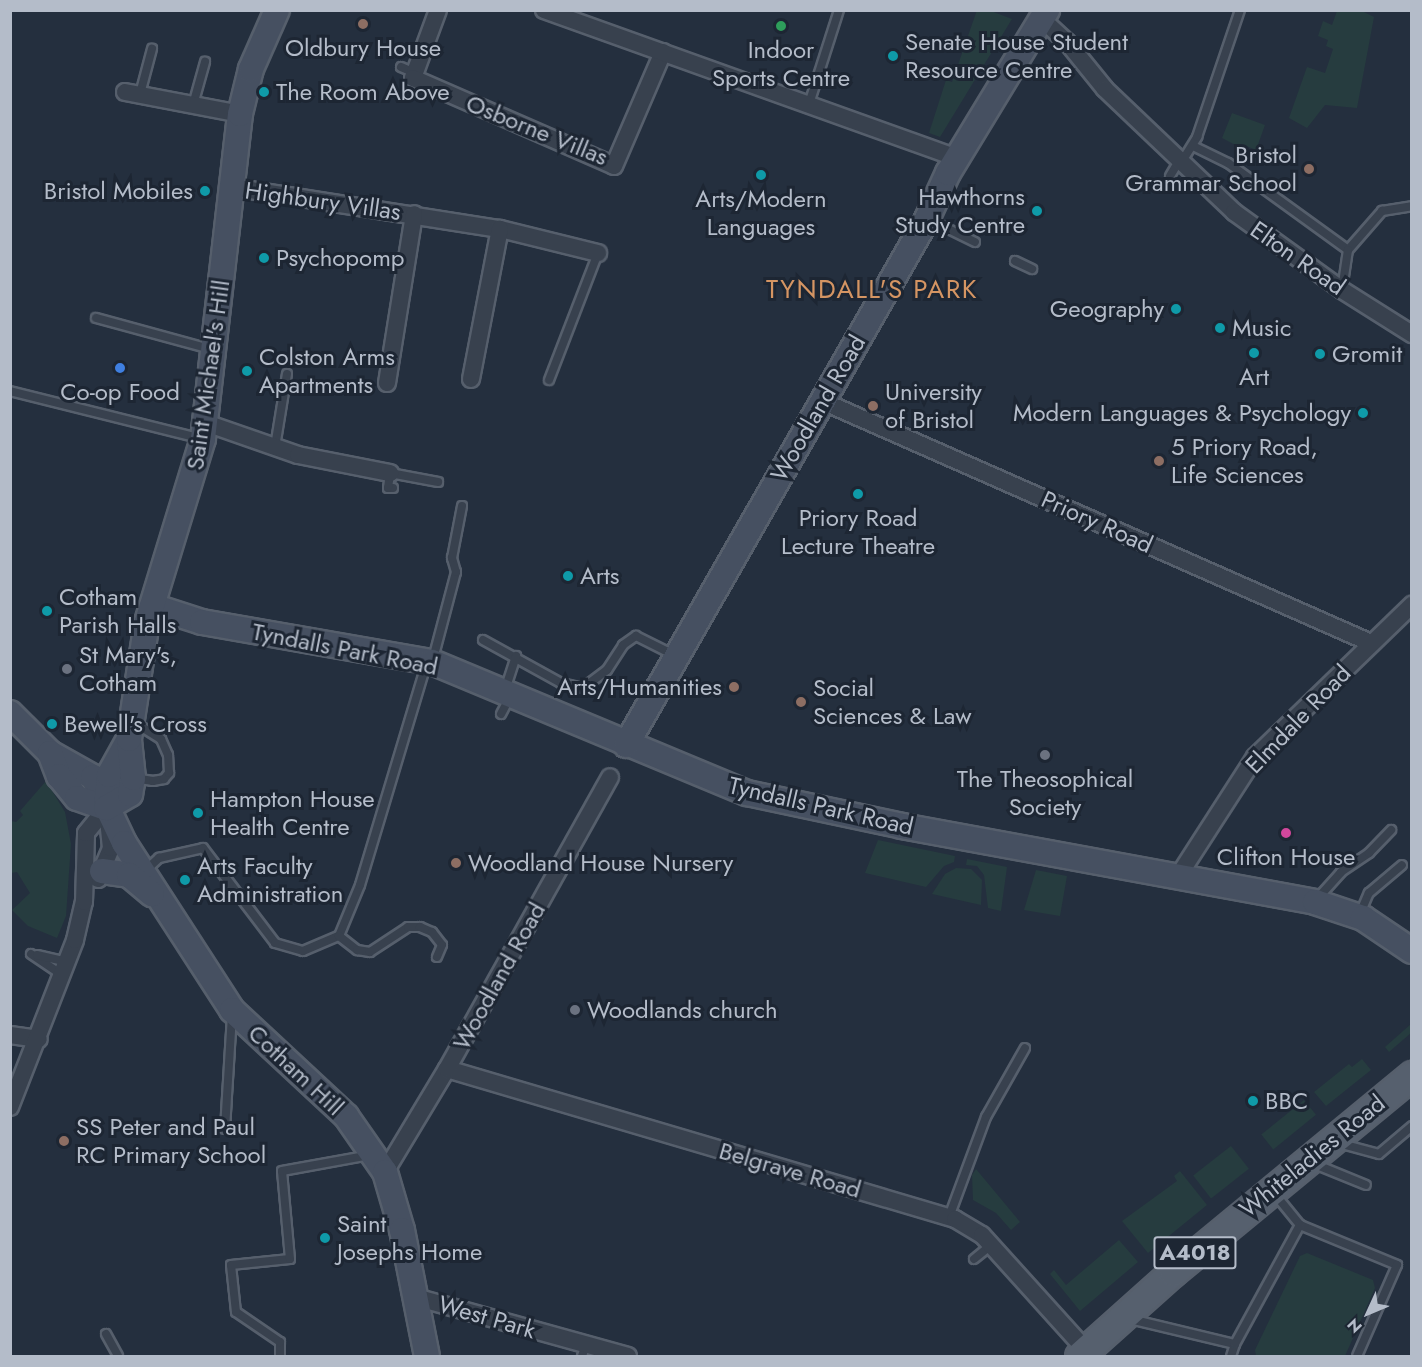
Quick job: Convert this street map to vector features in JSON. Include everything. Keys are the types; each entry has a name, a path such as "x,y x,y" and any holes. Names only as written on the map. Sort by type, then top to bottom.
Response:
{"main road":[{"name":"Whiteladies Road","path":"1082,1353 1270,1190 1411,1078"}],"street":[{"name":"Saint Michael's Hill","path":"133,778 131,730 149,614 205,431 216,351 240,114 250,69 277,10"},
{"name":"Osborne Villas","path":"438,10 408,70 413,78 614,166 663,52"},
{"path":"544,10 957,158"},
{"name":"Woodland Road","path":"626,745 676,656 741,552 822,401 927,219 957,158 1045,15"},
{"name":"Elton Road","path":"1045,15 1177,167 1234,212 1342,290 1412,334"},
{"path":"132,93 240,114"},
{"name":"Highbury Villas","path":"231,187 500,229 598,253"},
{"name":"Highbury Villas","path":"387,383 414,214"},
{"path":"471,379 500,229"},
{"name":"Priory Road","path":"822,401 1371,643"},
{"path":"205,431 275,447 392,481"},
{"name":"Elmdale Road","path":"1179,875 1255,757 1412,605"},
{"name":"Tyndalls Park Road","path":"149,614 185,626 202,622 429,661 505,701 626,745 747,793 902,826 1179,875 1315,902 1359,916 1412,951"},
{"name":"Cotham Hill","path":"10,713 50,753 93,777 106,808 146,870 167,912 232,1010 346,1116 379,1163 416,1297 427,1356"},
{"name":"Saint Michael's Hill","path":"106,808 109,775 131,730"},
{"name":"Woodland Road","path":"379,1163 447,1069 610,777"},
{"path":"10,1107 65,969 84,902 86,833 106,808 130,794 133,778"},
{"path":"84,902 102,872 111,848 106,808"},
{"path":"102,872 129,875 167,912"},
{"path":"10,1035 39,1039"},
{"name":"Belgrave Road","path":"447,1069 949,1217 982,1235 1082,1353"},
{"name":"West Park","path":"416,1297 584,1351 628,1356"}],"lane":[{"path":"809,105 839,10"},
{"path":"1177,167 1193,146 1240,10"},
{"path":"132,93 152,49"},
{"path":"193,105 205,62"},
{"path":"1193,146 1228,163 1348,250"},
{"path":"1342,290 1348,250 1382,211 1412,206"},
{"path":"927,219 975,242"},
{"path":"549,380 598,253"},
{"path":"1015,261 1032,269"},
{"path":"96,318 216,351"},
{"path":"275,447 286,374"},
{"path":"10,391 205,431"},
{"path":"392,481 438,482"},
{"path":"146,870 159,858 203,848 275,943 303,951 316,949 339,936 360,885 456,572 452,558 462,506"},
{"path":"483,640 516,656 561,683 583,688 607,670 623,645 636,636 676,656"},
{"path":"505,701 516,656"},
{"path":"131,730 160,738 168,754 169,773 164,779 153,781 133,778"},
{"path":"1315,902 1341,872 1369,853 1391,830"},
{"path":"1359,916 1369,893 1402,865"},
{"path":"339,936 357,950 370,952 408,927 420,927 432,932 442,945 437,957"},
{"path":"225,1129 232,1010"},
{"path":"949,1217 986,1117 1025,1048"},
{"path":"1329,1141 1379,1154 1412,1126"},
{"path":"1306,1160 1366,1185"},
{"path":"280,1356 280,1342 236,1312 231,1265 290,1259 282,1171 379,1163"},
{"path":"1270,1190 1300,1225 1397,1265 1357,1356"},
{"path":"1231,1356 1235,1344 1300,1225"},
{"path":"974,1259 991,1245"},
{"path":"1121,1317 1235,1344"},
{"path":"106,1335 118,1356"}],"green space":[{"path":"977,10 991,11 1012,19 940,137 929,133 946,80 952,82"},
{"path":"1337,11 1362,11 1374,17 1357,108 1325,105 1307,128 1289,118 1307,67 1325,73 1333,49 1326,46 1328,40 1318,36 1323,21 1332,25"},
{"path":"1232,113 1265,125 1256,150 1244,145 1243,149 1222,138"},
{"path":"46,781 65,812 71,844 66,916 57,938 28,926 12,910 30,893 17,872 11,873 11,821 16,822 23,815 20,811"},
{"path":"878,840 955,856 954,862 944,866 926,887 865,873"},
{"path":"967,859 1007,867 1001,911 988,908 984,875 977,866 966,865"},
{"path":"956,868 971,869 982,880 981,905 932,894 945,874"},
{"path":"1036,870 1067,876 1060,916 1024,910"},
{"path":"1411,1024 1411,1033 1389,1052 1385,1047"},
{"path":"1362,1059 1371,1070 1326,1106 1314,1092 1349,1064 1352,1067"},
{"path":"1304,1100 1316,1115 1273,1149 1261,1135"},
{"path":"1231,1146 1249,1169 1211,1198 1193,1176"},
{"path":"976,1169 1020,1222 1011,1230 996,1213 973,1200 972,1175"},
{"path":"1180,1171 1207,1205 1148,1253 1122,1221 1177,1181 1174,1176"},
{"path":"1119,1240 1138,1262 1080,1311 1050,1274 1054,1270 1066,1285"},
{"path":"1307,1253 1373,1280 1375,1288 1345,1356 1256,1356 1255,1350 1300,1256"}],"place":[{"name":"Oldbury House","path":"363,24"},
{"name":"Indoor Sports Centre","path":"781,26"},
{"name":"Senate House Student Resource Centre","path":"893,56"},
{"name":"The Room Above","path":"264,92"},
{"name":"Bristol Grammar School","path":"1309,169"},
{"name":"Arts/Modern Languages","path":"761,175"},
{"name":"Bristol Mobiles","path":"205,191"},
{"name":"Hawthorns Study Centre","path":"1037,211"},
{"name":"Psychopomp","path":"264,258"},
{"name":"Geography","path":"1176,309"},
{"name":"Music","path":"1220,328"},
{"name":"Art","path":"1254,353"},
{"name":"Gromit","path":"1320,354"},
{"name":"Co-op Food","path":"120,368"},
{"name":"Colston Arms Apartments","path":"247,371"},
{"name":"University of Bristol","path":"873,406"},
{"name":"Modern Languages & Psychology","path":"1363,413"},
{"name":"5 Priory Road, Life Sciences","path":"1159,461"},
{"name":"Priory Road Lecture Theatre","path":"858,494"},
{"name":"Arts","path":"568,576"},
{"name":"Cotham Parish Halls","path":"47,611"},
{"name":"St Mary's, Cotham","path":"67,669"},
{"name":"Arts/Humanities","path":"734,687"},
{"name":"Social Sciences & Law","path":"801,702"},
{"name":"Bewell's Cross","path":"52,724"},
{"name":"The Theosophical Society","path":"1045,755"},
{"name":"Hampton House Health Centre","path":"198,813"},
{"name":"Clifton House","path":"1286,833"},
{"name":"Woodland House Nursery","path":"456,863"},
{"name":"Arts Faculty Administration","path":"185,880"},
{"name":"Woodlands church","path":"575,1010"},
{"name":"BBC","path":"1253,1101"},
{"name":"SS Peter and Paul RC Primary School","path":"64,1141"},
{"name":"Saint Josephs Home","path":"325,1238"}],"district":[{"name":"TYNDALL'S PARK","path":"872,290"}]}
